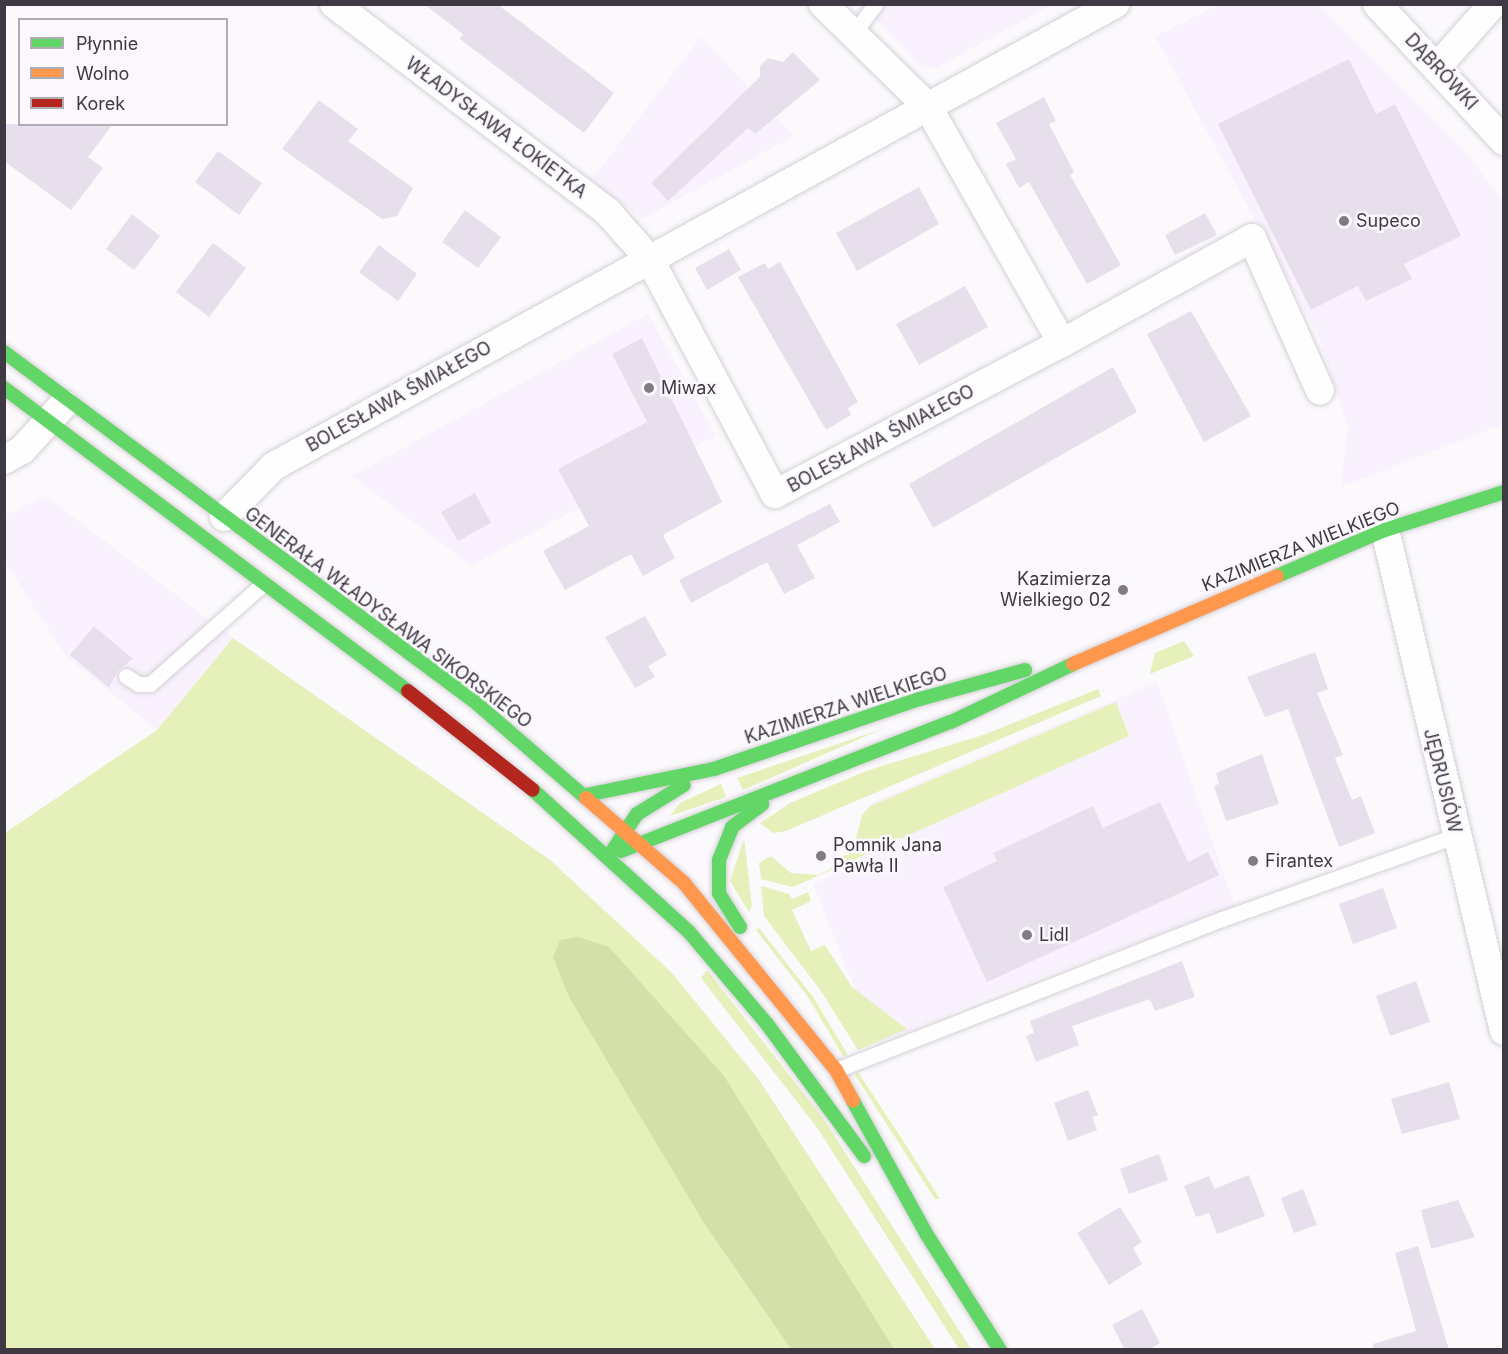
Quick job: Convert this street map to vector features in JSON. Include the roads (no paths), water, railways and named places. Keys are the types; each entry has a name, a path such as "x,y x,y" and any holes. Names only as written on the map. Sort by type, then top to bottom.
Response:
{"street":[{"name":"WŁADYSŁAWA ŁOKIETKA","path":"334,4 607,211 650,260"},
{"path":"823,4 928,107 1062,343"},
{"name":"BOLESŁAWA ŚMIAŁEGO","path":"224,517 274,466 1115,4"},
{"name":"DĄBRÓWKI","path":"1377,4 1503,141"},
{"path":"1437,67 1493,4"},
{"name":"BOLESŁAWA ŚMIAŁEGO","path":"650,260 775,494 1062,343 1252,238 1320,391"},
{"name":"GENERAŁA WŁADYSŁAWA SIKORSKIEGO","path":"4,352 70,398 224,517 474,701 586,795 638,844 684,882 790,1008 836,1070 927,1234 1000,1350"},
{"name":"GENERAŁA WŁADYSŁAWA SIKORSKIEGO","path":"4,388 452,724 609,857 689,932 733,983 927,1234"},
{"path":"4,460 22,450 70,398"},
{"name":"KAZIMIERZA WIELKIEGO","path":"609,857 951,722 1116,644 1385,530 1503,492"},
{"name":"JĘDRUSIÓW","path":"1385,530 1455,836 1503,1031"},
{"name":"KAZIMIERZA WIELKIEGO","path":"586,795 714,769 920,699 1116,644"},
{"path":"609,857 637,814 714,769"},
{"name":"KAZIMIERZA WIELKIEGO","path":"785,788 732,828 719,860 719,893 790,1008"}],"lane":[{"path":"854,33 875,4"},
{"path":"126,676 138,684 150,684 263,584"},
{"path":"836,1070 1222,919 1455,836"}],"place":[{"name":"Supeco","path":"1344,221"},
{"name":"Miwax","path":"649,388"},
{"name":"Kazimierza Wielkiego 02","path":"1123,590"},
{"name":"Pomnik Jana Pawła II","path":"821,856"},
{"name":"Firantex","path":"1253,861"},
{"name":"Lidl","path":"1027,935"}]}
